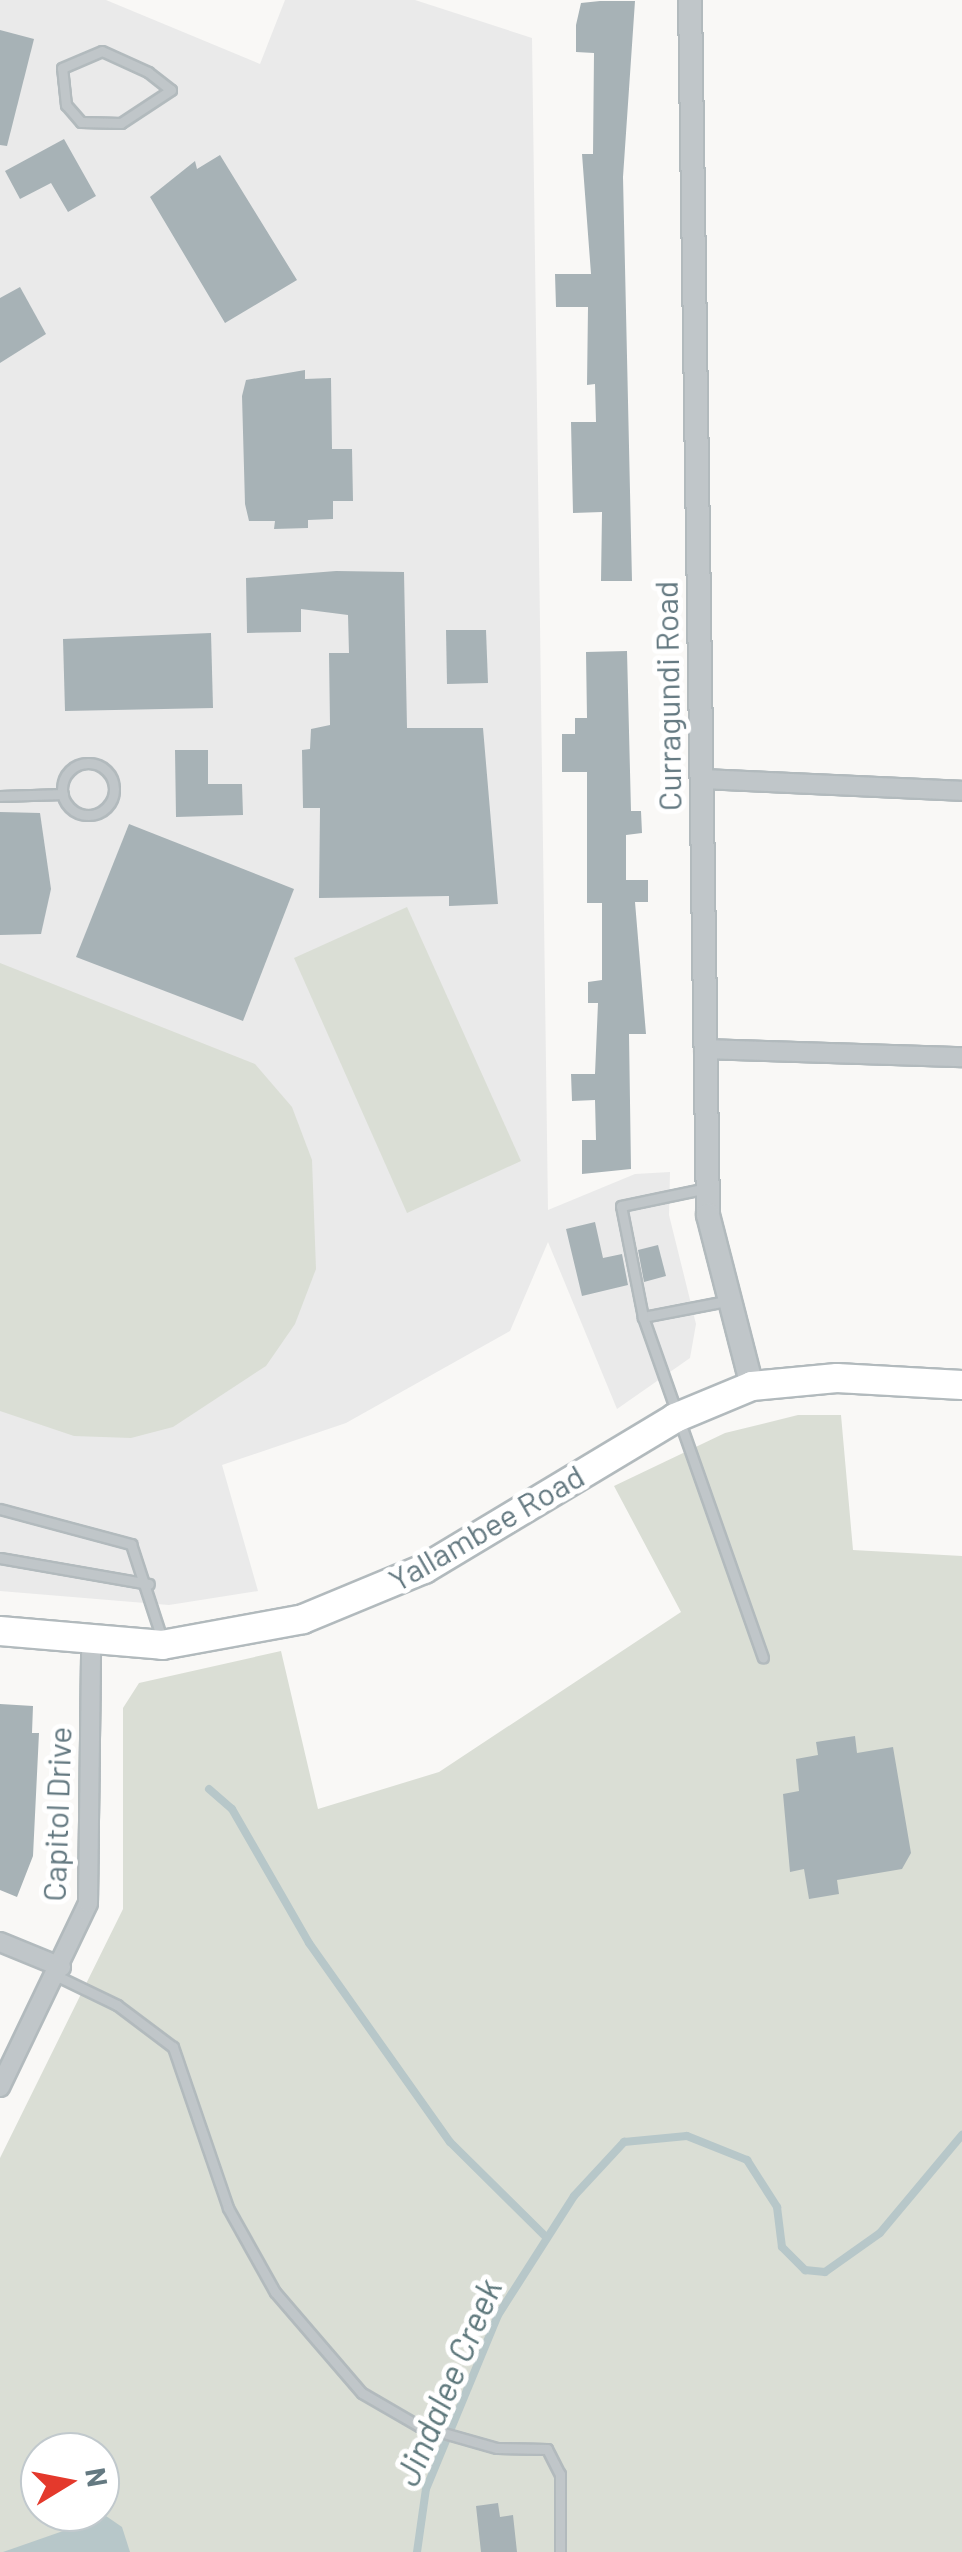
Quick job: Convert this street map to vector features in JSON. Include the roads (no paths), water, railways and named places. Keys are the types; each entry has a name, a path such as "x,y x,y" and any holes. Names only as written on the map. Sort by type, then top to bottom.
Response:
{"main road":[{"name":"Yallambee Road","path":"0,1631 91,1644 162,1645 252,1631 360,1598 674,1418 752,1386 837,1378 962,1385"}],"street":[{"name":"Curragundi Road","path":"690,0 707,1188 729,1300 752,1386"},
{"path":"701,778 962,791"},
{"path":"704,1049 962,1057"},
{"name":"Capitol Drive","path":"0,2087 59,1971 88,1903 91,1644"},
{"path":"0,1942 59,1971"}],"lane":[{"path":"102,51 171,90 157,100 121,123 81,122 66,105 62,68 102,51"},
{"path":"87,763 114,783 108,807 94,815 78,813 62,794 71,770 87,763"},
{"path":"0,796 62,794"},
{"path":"707,1188 620,1206 643,1317 674,1418 763,1658"},
{"path":"643,1317 729,1300"},
{"path":"0,1510 116,1536 132,1544 150,1584 162,1645"},
{"path":"0,1558 150,1584"},
{"path":"59,1971 117,2005 172,2048 214,2178 275,2292 362,2393 430,2430 546,2449 560,2474 560,2552"}],"waterway":[{"path":"209,1789 232,1809 309,1943 450,2142 547,2238"},
{"name":"Jindalee Creek","path":"417,2552 426,2489 498,2315 574,2196 624,2142 687,2136 747,2160 777,2207 782,2247 805,2270 825,2272 880,2233 962,2135"}]}
